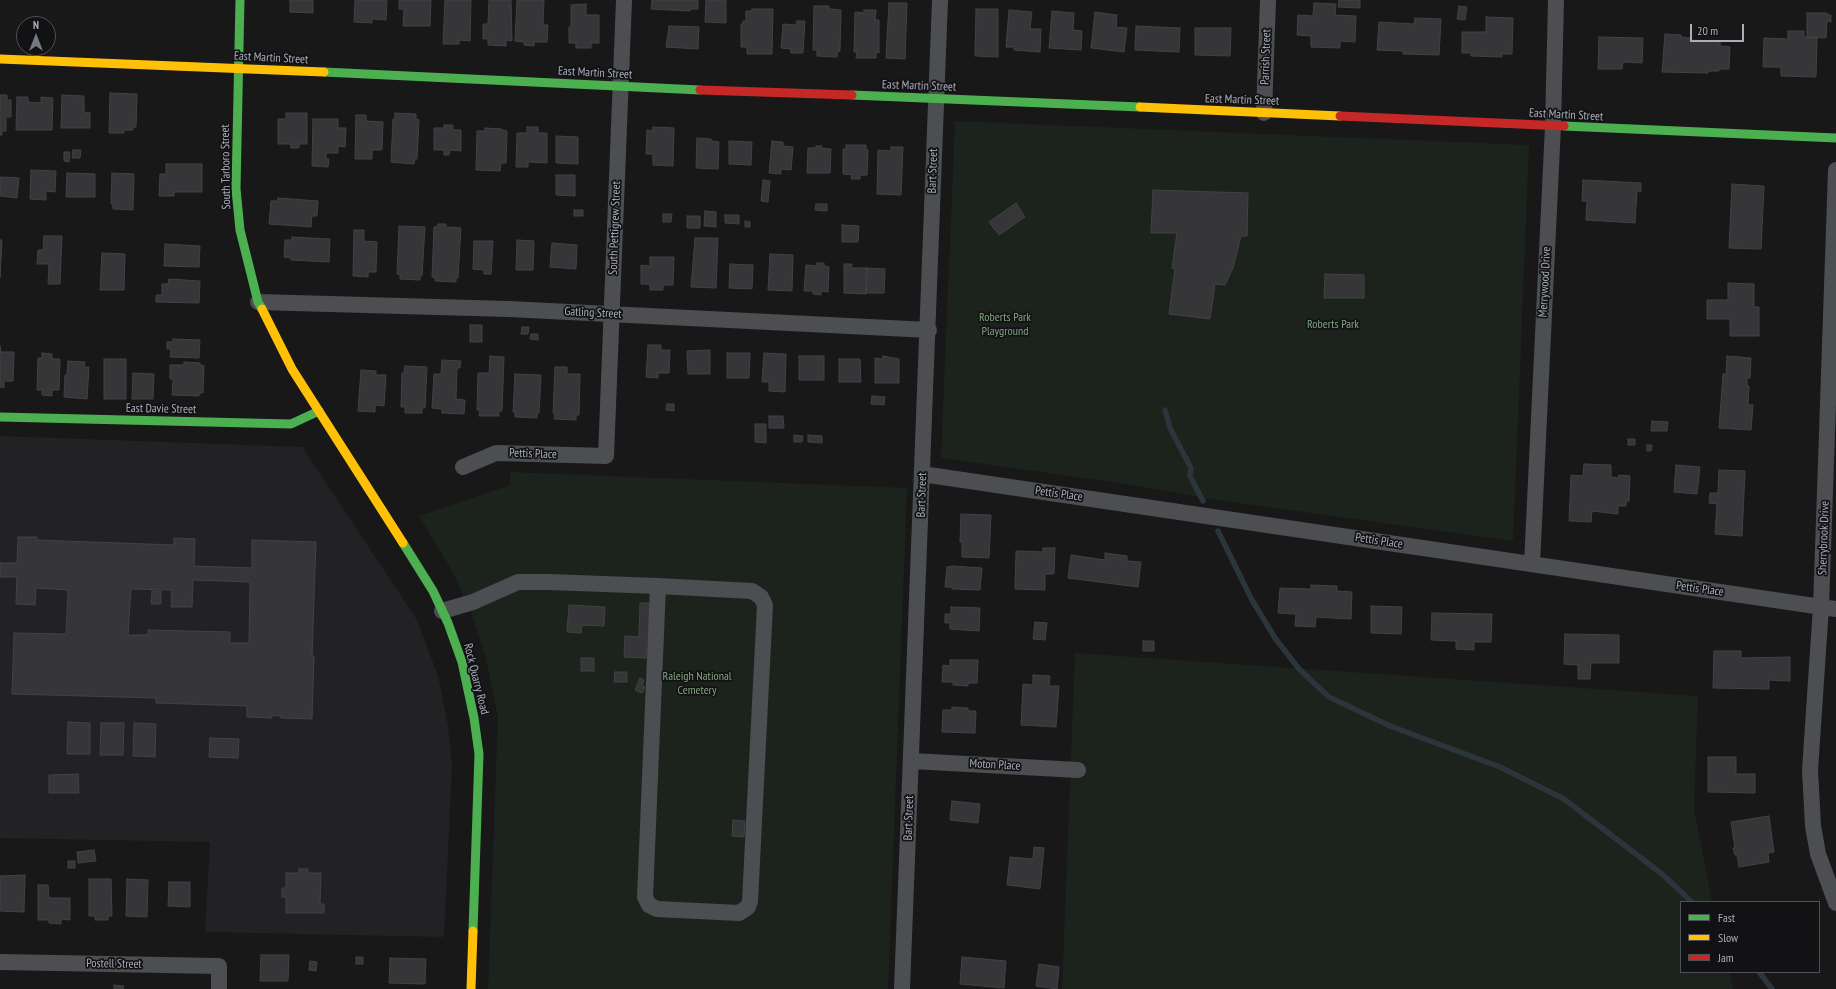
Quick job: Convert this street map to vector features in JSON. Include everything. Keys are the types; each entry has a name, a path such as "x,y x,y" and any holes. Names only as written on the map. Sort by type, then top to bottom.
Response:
{"street":[{"name":"South Tarboro Street","path":"240,0 236,189 240,230 258,302 292,369 320,411"},
{"name":"South Pettigrew Street","path":"606,456 624,0"},
{"name":"Bart Street","path":"902,989 929,330 940,0"},
{"name":"Parrish Street","path":"1264,113 1268,0"},
{"name":"Merrywood Drive","path":"1532,564 1553,126 1556,0"},
{"name":"East Martin Street","path":"0,59 239,68 621,87 936,98 1836,138"},
{"name":"Sherrybrook Drive","path":"1836,170 1829,608 1810,770 1810,797 1818,854 1836,903"},
{"name":"Gatling Street","path":"258,302 509,309 929,330"},
{"name":"East Davie Street","path":"0,417 291,424 320,411"},
{"name":"Rock Quarry Road","path":"320,411 365,486 433,591 462,662 474,718 479,754 471,989"},
{"name":"Pettis Place","path":"463,467 496,453 606,456"},
{"name":"Pettis Place","path":"922,474 1829,608"},
{"path":"442,611 473,602 518,582 658,586 752,591 761,597 765,605 750,901 748,907 739,913 657,909 649,905 645,897 658,586"},
{"name":"Moton Place","path":"912,761 1078,770"},
{"name":"Postell Street","path":"0,962 219,966 219,982"}],"shaded area":[{"path":"0,436 302,447 417,620 438,676 448,726 452,765 444,937 205,932 210,842 0,838"}],"green space":[{"name":"Roberts Park","path":"955,121 1529,145 1513,541 1217,500 1126,484 941,458"},
{"name":"Raleigh National Cemetery","path":"510,472 907,488 888,989 488,989 498,717 486,659 471,612 451,569 419,516 510,485"},
{"path":"1075,653 1698,696 1694,809 1712,901 1680,901 1680,973 1729,973 1733,989 1062,989"}],"building":[{"path":"290,0 313,0 313,13 290,12"},
{"path":"355,0 387,0 386,20 372,19 372,23 354,22"},
{"path":"399,0 431,0 430,26 403,26 404,9 399,9"},
{"path":"445,0 471,0 470,41 459,40 459,44 443,44"},
{"path":"489,0 511,0 512,41 506,40 506,46 488,45 488,39 483,39 483,24 488,24"},
{"path":"517,0 544,0 543,25 548,25 547,42 534,42 534,46 524,45 524,42 515,41"},
{"path":"652,0 698,0 698,9 690,9 690,11 651,9"},
{"path":"706,0 726,0 726,23 705,22"},
{"path":"1339,0 1360,0 1360,8 1338,7"},
{"path":"889,3 907,3 905,59 886,58"},
{"path":"1314,3 1336,4 1335,15 1356,16 1355,42 1340,41 1340,48 1311,47 1311,36 1297,35 1298,15 1313,16"},
{"path":"586,4 586,15 599,15 599,43 591,43 591,48 576,48 576,43 569,43 571,5"},
{"path":"814,6 829,6 829,9 841,10 840,51 838,51 837,57 817,56 817,50 813,50"},
{"path":"1459,6 1467,7 1465,20 1457,19"},
{"path":"752,9 773,9 772,54 747,54 747,47 741,47 741,24 743,24 743,21 746,21 746,11 752,11"},
{"path":"976,9 998,9 998,57 975,56"},
{"path":"864,10 876,10 875,20 879,20 879,53 876,52 876,58 856,58 857,52 854,52 855,12 864,13"},
{"path":"1009,10 1032,12 1030,29 1041,29 1040,52 1014,50 1014,47 1006,47"},
{"path":"1052,11 1074,13 1073,30 1082,31 1081,50 1049,48"},
{"path":"1095,12 1117,15 1116,27 1127,28 1124,52 1091,48"},
{"path":"1807,13 1827,13 1827,15 1831,15 1831,22 1827,21 1826,38 1807,37"},
{"path":"1486,17 1513,18 1512,54 1502,54 1502,57 1471,56 1471,53 1462,53 1462,32 1486,32"},
{"path":"1415,18 1441,19 1439,55 1403,54 1403,51 1377,50 1379,22 1414,24"},
{"path":"797,21 805,21 803,53 791,53 791,49 781,48 783,24 796,25"},
{"path":"669,26 699,27 698,49 666,47"},
{"path":"1136,26 1180,28 1179,52 1135,50"},
{"path":"1195,28 1231,28 1230,56 1195,55"},
{"path":"1788,31 1804,31 1804,37 1817,38 1816,77 1781,76 1781,67 1763,67 1764,38 1788,39"},
{"path":"1665,34 1681,35 1681,37 1691,38 1691,40 1720,42 1720,46 1730,47 1729,69 1708,71 1708,73 1662,72"},
{"path":"1599,37 1643,38 1642,63 1623,62 1622,69 1598,69"},
{"path":"110,93 137,94 136,127 133,127 133,130 124,130 124,133 109,133"},
{"path":"0,95 7,95 7,100 11,100 11,117 6,117 6,131 2,131 2,135 0,135"},
{"path":"62,95 84,96 84,112 90,113 90,128 61,128"},
{"path":"17,97 28,97 28,102 41,103 41,97 53,98 52,130 16,130"},
{"path":"286,113 307,113 307,144 299,144 299,148 291,148 291,144 278,144 278,119 286,119"},
{"path":"395,113 416,114 416,119 419,120 417,159 415,159 414,164 391,162 393,119 395,119"},
{"path":"356,115 366,115 366,121 383,122 382,150 372,150 372,159 355,159"},
{"path":"313,119 338,119 338,128 346,128 345,147 338,146 338,153 326,153 326,159 329,159 328,167 312,166"},
{"path":"444,125 453,125 453,130 461,130 461,151 450,150 449,155 444,155 444,150 434,150 434,128 444,128"},
{"path":"527,127 538,127 538,133 547,133 547,163 528,162 528,167 516,167 517,133 527,133"},
{"path":"653,127 674,128 673,166 653,165 653,154 646,154 647,130 653,131"},
{"path":"485,128 502,129 507,131 506,163 501,163 500,171 476,170 477,131 485,131"},
{"path":"556,136 578,137 578,164 556,163"},
{"path":"697,138 711,139 711,141 719,142 718,169 696,168"},
{"path":"729,141 752,142 751,165 729,164"},
{"path":"772,141 783,142 783,146 793,147 791,170 781,169 781,174 769,173"},
{"path":"846,145 866,145 866,150 868,150 867,175 860,175 860,179 851,179 852,175 843,174 843,149 846,149"},
{"path":"816,146 831,149 830,173 807,173 808,148 816,148"},
{"path":"891,147 903,147 901,195 877,194 878,150 891,151"},
{"path":"73,150 81,150 80,158 72,158"},
{"path":"64,152 70,152 69,162 64,161"},
{"path":"166,164 202,164 202,192 174,192 174,196 159,196 160,174 166,174"},
{"path":"31,170 56,171 55,192 46,191 46,200 30,199"},
{"path":"67,173 95,174 95,197 66,197"},
{"path":"112,173 134,174 133,210 113,209 113,204 111,204"},
{"path":"556,175 575,175 575,196 556,195"},
{"path":"0,177 19,178 17,198 0,196"},
{"path":"763,180 770,181 768,202 761,201"},
{"path":"1583,180 1641,183 1641,192 1637,191 1635,223 1586,220 1587,201 1582,201"},
{"path":"1732,184 1764,186 1761,249 1729,248"},
{"path":"1153,190 1248,193 1247,236 1241,236 1233,268 1225,285 1215,284 1210,319 1169,314 1175,269 1172,268 1177,233 1151,233"},
{"path":"278,198 318,201 317,216 312,216 311,227 269,224 271,201 277,201"},
{"path":"1016,203 1025,217 999,235 989,222"},
{"path":"816,204 827,204 827,211 815,210"},
{"path":"574,210 583,210 583,216 574,216"},
{"path":"705,211 716,212 716,227 704,226"},
{"path":"663,214 672,214 671,222 663,222"},
{"path":"725,215 739,215 739,224 725,223"},
{"path":"687,216 700,216 700,228 687,228"},
{"path":"745,221 750,222 750,227 745,227"},
{"path":"438,224 446,224 446,227 461,228 458,278 456,278 456,282 435,281 435,277 432,277 434,227 437,227"},
{"path":"842,225 859,226 858,242 842,242"},
{"path":"399,226 425,227 422,276 420,275 420,280 400,279 400,274 397,274"},
{"path":"354,230 364,230 364,241 377,242 376,272 368,272 368,277 353,276"},
{"path":"44,236 62,236 60,284 48,284 49,264 37,264 38,250 43,250"},
{"path":"292,237 330,239 329,262 291,260 291,258 284,257 285,240 292,240"},
{"path":"695,238 718,238 716,288 691,287"},
{"path":"0,240 2,240 0,278"},
{"path":"517,240 534,241 533,270 516,270"},
{"path":"474,241 493,241 491,274 484,274 484,270 473,269"},
{"path":"552,243 577,245 576,269 550,267"},
{"path":"165,244 200,246 199,267 164,266"},
{"path":"102,253 125,254 124,290 100,290"},
{"path":"770,254 793,255 792,291 768,290"},
{"path":"650,257 674,257 673,285 663,285 663,290 650,290 650,284 641,284 641,265 650,266"},
{"path":"817,263 824,263 824,266 829,267 828,292 821,291 821,295 813,294 813,291 804,291 806,265 817,266"},
{"path":"730,264 753,265 752,289 729,288"},
{"path":"844,264 852,264 851,268 867,268 866,294 844,293"},
{"path":"867,268 885,269 884,293 866,293"},
{"path":"1325,274 1364,275 1364,298 1324,298"},
{"path":"169,279 200,281 199,303 156,302 156,295 162,295 162,284 168,284"},
{"path":"1728,283 1754,284 1754,307 1759,307 1759,336 1730,336 1730,319 1707,319 1707,300 1728,300"},
{"path":"470,325 482,325 482,342 470,342"},
{"path":"522,327 529,327 528,334 521,334"},
{"path":"531,334 538,334 538,340 530,339"},
{"path":"173,339 200,340 199,358 170,357 171,349 167,349 167,342 173,342"},
{"path":"648,345 661,345 661,350 670,350 669,373 658,373 658,378 646,377"},
{"path":"0,346 1,352 14,352 13,381 4,381 4,388 0,387"},
{"path":"710,350 710,374 688,374 687,351"},
{"path":"42,353 52,354 52,359 60,359 59,390 52,390 52,396 42,395 42,390 37,390 38,358 42,358"},
{"path":"727,353 750,353 749,378 727,378"},
{"path":"764,353 786,354 785,392 769,391 769,382 762,382"},
{"path":"490,356 504,357 502,411 499,411 499,416 479,416 480,410 477,410 478,373 489,373"},
{"path":"799,356 824,356 824,380 799,380"},
{"path":"883,356 899,359 899,383 875,383 875,358 883,359"},
{"path":"1727,356 1751,358 1750,378 1747,378 1747,386 1749,386 1748,405 1753,405 1751,430 1719,428 1723,374 1726,374"},
{"path":"104,359 126,359 126,399 104,399"},
{"path":"839,359 860,359 861,382 839,382"},
{"path":"442,360 461,361 460,368 457,368 456,399 465,400 464,414 442,413 442,409 432,408 434,374 441,374"},
{"path":"68,361 85,362 84,367 89,367 87,399 64,397 65,375 67,375"},
{"path":"184,362 200,363 200,365 204,366 203,393 199,393 199,396 172,395 173,379 170,379 170,365 184,365"},
{"path":"405,366 427,367 425,408 422,408 422,413 405,413 405,407 401,407 402,373 404,373"},
{"path":"555,367 567,367 567,374 580,374 579,415 576,415 576,420 554,419"},
{"path":"361,370 376,371 376,375 386,375 384,406 375,405 375,412 358,411"},
{"path":"133,373 154,374 153,399 132,399"},
{"path":"515,374 541,375 539,413 537,413 537,418 515,417 515,412 513,412"},
{"path":"872,396 885,397 884,405 871,404"},
{"path":"667,404 674,404 674,411 666,410"},
{"path":"769,416 783,416 784,428 769,428"},
{"path":"1652,421 1668,422 1667,431 1651,431"},
{"path":"755,424 766,424 766,443 755,442"},
{"path":"794,435 803,436 802,442 794,442"},
{"path":"808,435 822,436 822,443 808,442"},
{"path":"1628,439 1635,439 1635,445 1628,445"},
{"path":"1647,445 1652,445 1651,451 1647,451"},
{"path":"1584,464 1611,465 1611,477 1618,478 1619,475 1630,476 1629,501 1626,501 1626,506 1618,506 1618,514 1592,511 1591,522 1569,521 1571,475 1583,476"},
{"path":"1676,465 1700,467 1697,494 1674,492"},
{"path":"1719,470 1745,471 1742,536 1715,534 1717,504 1709,503 1710,493 1718,493"},
{"path":"961,514 991,515 989,558 962,557 962,542 960,542"},
{"path":"18,537 37,537 37,540 174,545 174,538 195,539 194,566 252,568 252,540 316,542 312,656 314,656 312,719 281,718 281,716 272,715 272,718 247,717 247,706 156,703 156,698 12,694 14,633 66,634 68,590 36,588 35,605 16,604 17,577 0,577 0,563 17,563","holes":["193,580 250,582 249,643 230,643 230,632 148,630 148,635 128,635 131,589 172,590 171,607 192,607"]},
{"path":"1043,548 1055,548 1054,574 1045,574 1045,590 1015,589 1016,551 1043,552"},
{"path":"1105,553 1127,556 1127,561 1141,562 1138,587 1068,578 1071,555 1105,560"},
{"path":"947,567 982,568 980,590 952,589 952,587 945,587"},
{"path":"1311,585 1337,586 1337,591 1352,592 1351,619 1316,617 1315,627 1295,626 1296,614 1278,613 1280,588 1311,589"},
{"path":"152,591 161,591 161,604 151,604"},
{"path":"640,603 653,603 652,638 647,637 646,658 624,657 625,636 639,637"},
{"path":"569,605 605,607 604,626 582,625 581,633 567,632"},
{"path":"1371,606 1402,607 1401,634 1371,633"},
{"path":"951,607 980,608 979,631 950,629 950,623 945,623 945,614 951,614"},
{"path":"1432,613 1492,614 1491,642 1474,642 1474,650 1456,649 1456,641 1431,640"},
{"path":"1035,622 1047,623 1045,640 1033,639"},
{"path":"1565,634 1619,635 1619,663 1591,663 1590,679 1578,679 1578,665 1564,664"},
{"path":"1143,641 1154,641 1154,651 1143,651"},
{"path":"1714,651 1741,651 1741,658 1790,657 1790,681 1769,680 1769,689 1713,688"},
{"path":"581,658 594,658 594,671 581,671"},
{"path":"950,660 978,660 977,683 968,683 968,686 953,685 953,682 942,682 943,665 950,666"},
{"path":"615,672 627,672 627,682 614,682"},
{"path":"1033,675 1050,676 1049,686 1059,686 1056,727 1021,725 1023,684 1033,685"},
{"path":"640,678 644,680 642,686 645,687 642,693 635,690"},
{"path":"952,707 968,708 968,711 976,711 975,733 942,732 943,710 952,710"},
{"path":"68,722 90,723 90,754 67,754"},
{"path":"101,723 124,723 123,755 100,755"},
{"path":"134,723 156,724 155,757 133,756"},
{"path":"210,738 239,739 238,758 209,757"},
{"path":"1708,757 1736,757 1736,774 1755,774 1755,793 1708,792"},
{"path":"78,774 79,793 49,793 49,775"},
{"path":"952,801 980,804 978,823 950,820"},
{"path":"1769,816 1774,852 1768,853 1769,862 1739,867 1737,855 1735,855 1733,848 1735,848 1731,822"},
{"path":"733,820 745,821 744,837 732,836"},
{"path":"1034,847 1044,848 1040,889 1007,885 1010,857 1033,859"},
{"path":"94,850 96,861 78,863 77,852"},
{"path":"68,861 75,861 75,868 68,868"},
{"path":"299,869 308,869 308,873 321,873 320,904 324,904 324,913 286,913 286,897 282,897 282,888 286,888 286,873 299,873"},
{"path":"25,875 24,912 0,911 0,876"},
{"path":"89,879 111,879 112,916 108,916 108,920 95,920 95,916 89,916"},
{"path":"127,879 148,880 147,917 126,916"},
{"path":"169,882 190,882 190,907 168,906"},
{"path":"38,885 48,885 49,898 70,898 70,920 61,919 61,924 49,923 49,920 38,920"},
{"path":"261,955 289,955 288,981 260,981"},
{"path":"356,957 363,957 363,964 356,964"},
{"path":"962,957 1006,961 1004,988 960,984"},
{"path":"390,958 426,959 425,984 389,983"},
{"path":"310,961 317,962 316,971 309,970"},
{"path":"1039,964 1059,967 1057,989 1036,986"},
{"path":"114,985 124,986 123,989 114,989"}],"waterway":[{"path":"1165,410 1170,428 1191,468 1190,476 1203,501"},
{"path":"1218,531 1252,600 1275,638 1299,669 1329,697 1390,726 1500,767 1564,799 1662,874 1691,901"},
{"path":"1760,973 1772,989"}],"traffic: fast":[{"path":"240,0 236,189 240,230 258,302 262,309"},
{"path":"324,72 700,90"},
{"path":"852,95 1140,107"},
{"path":"1564,126 1836,138"},
{"path":"0,417 291,424 319,411"},
{"path":"403,543 433,591 448,623 462,662 474,718 479,754 473,931"}],"traffic: slow":[{"path":"0,59 324,72"},
{"path":"1140,107 1340,116"},
{"path":"262,309 292,369 403,543"},
{"path":"471,989 473,931"}],"traffic: jam":[{"path":"700,90 852,95"},
{"path":"1340,116 1564,126"}],"park label":[{"name":"Roberts Park Playground","path":"1005,325"}]}
